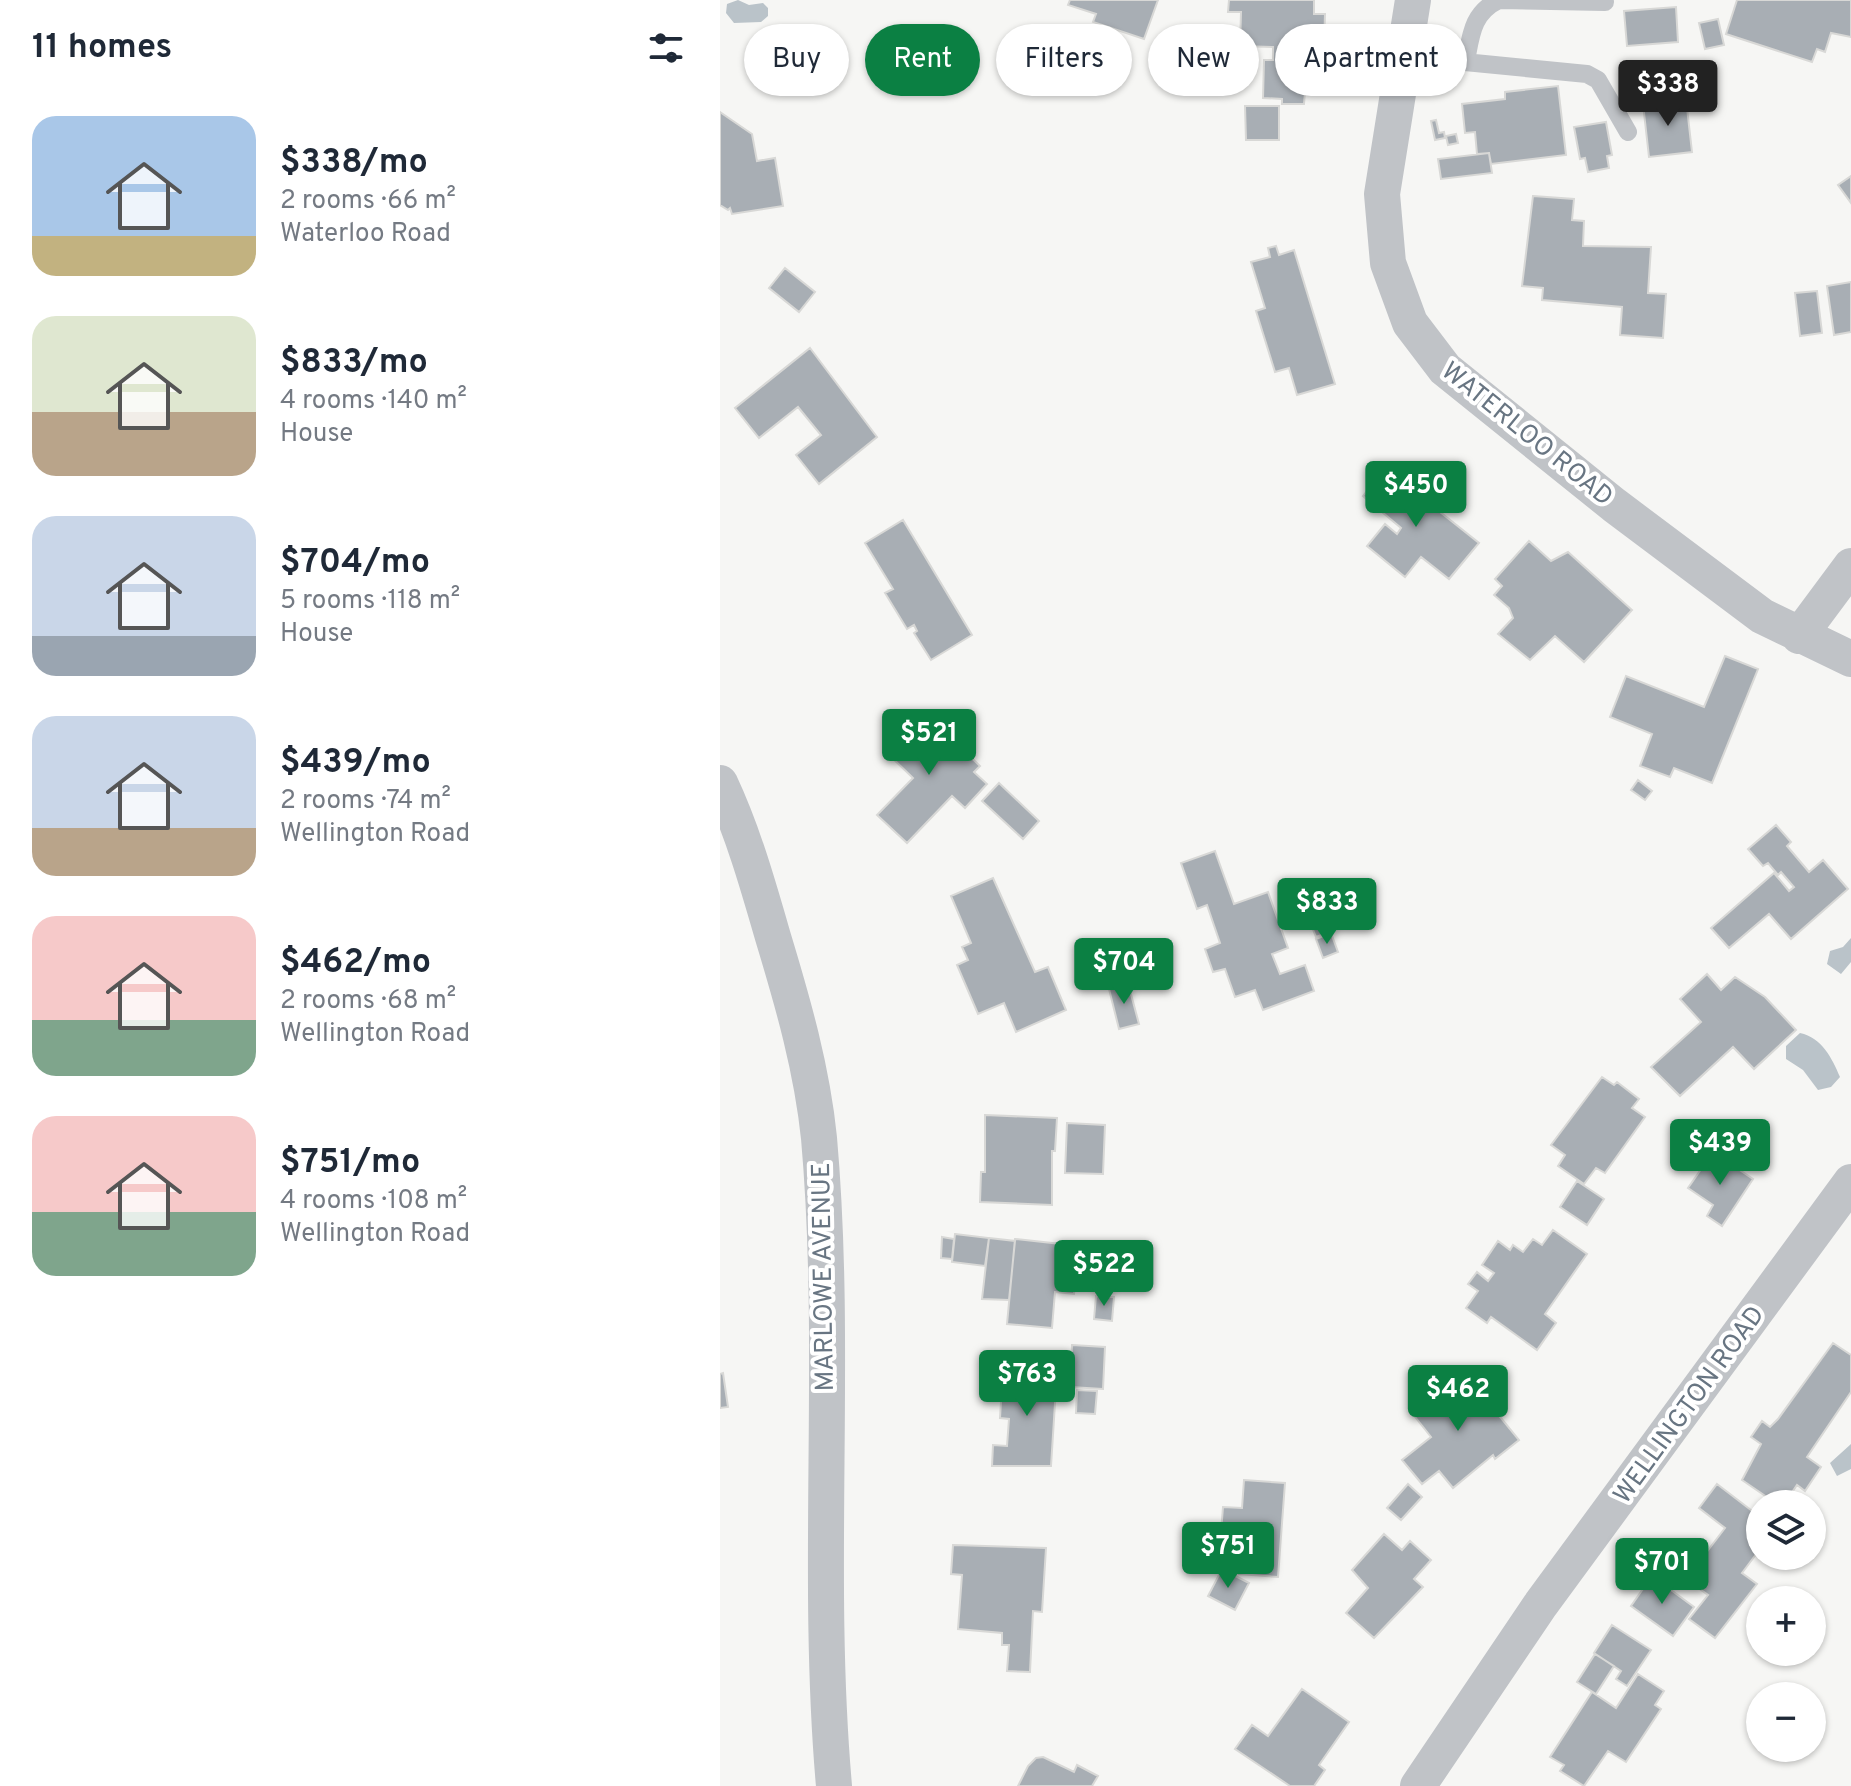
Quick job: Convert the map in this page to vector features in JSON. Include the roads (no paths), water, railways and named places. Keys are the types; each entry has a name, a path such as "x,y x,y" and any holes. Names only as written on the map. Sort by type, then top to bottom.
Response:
{"street":[{"name":"WATERLOO ROAD","path":"1409,24 1413,0"},
{"name":"WATERLOO ROAD","path":"1397,96 1385,168 1382,222 1388,263 1410,323 1445,369 1762,616 1851,659"},
{"path":"1799,636 1851,566"},
{"name":"MARLOWE AVENUE","path":"720,783 749,857 793,1003 818,1136 824,1215 826,1693 834,1786"},
{"name":"WELLINGTON ROAD","path":"1418,1786 1541,1604 1851,1182"}],"lane":[{"path":"1467,56 1474,22 1485,7 1500,0 1605,2"},
{"path":"1467,61 1587,74 1598,80 1628,132"}]}
